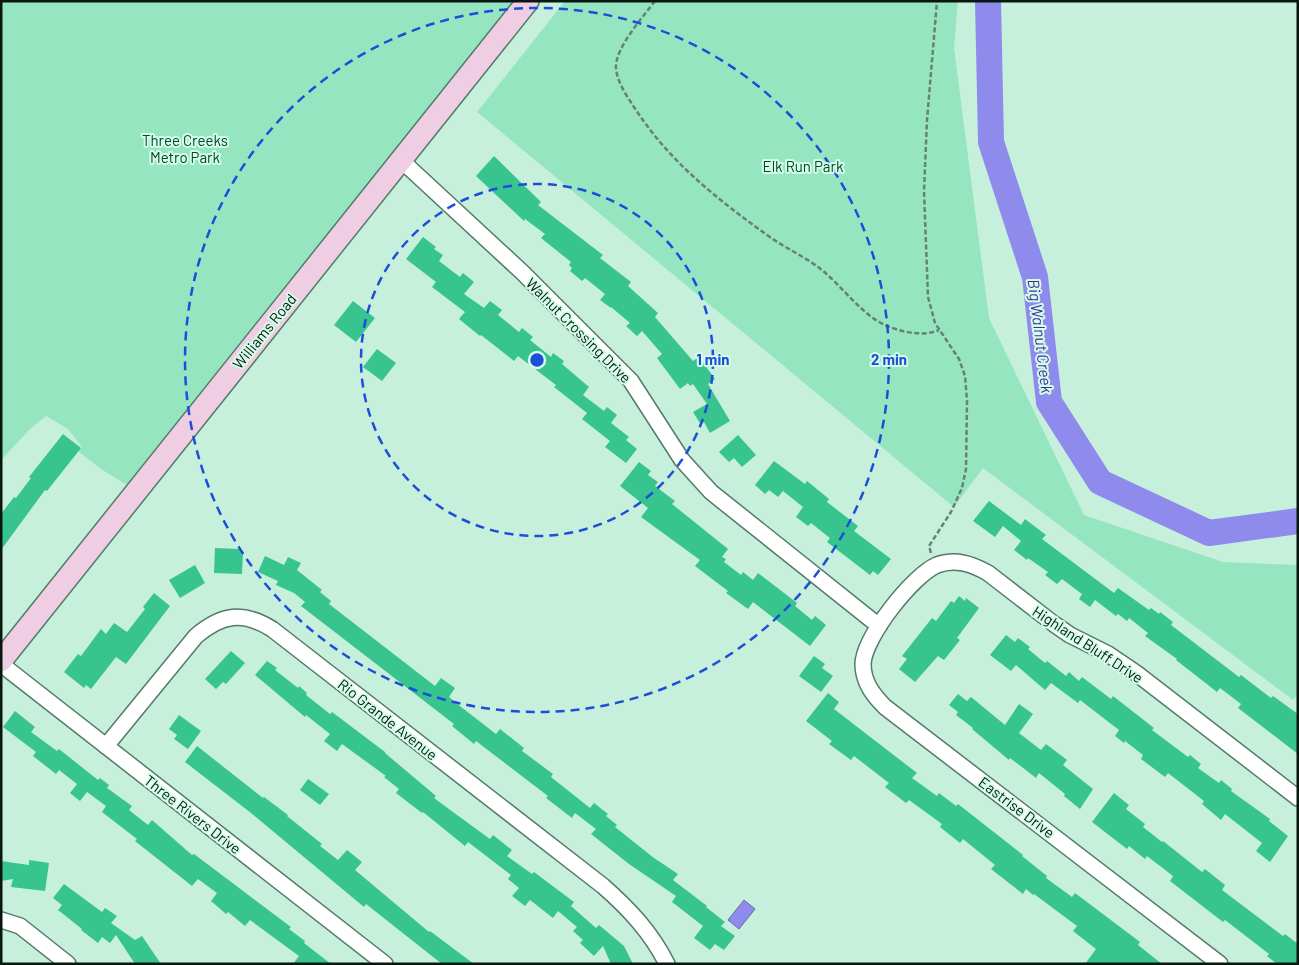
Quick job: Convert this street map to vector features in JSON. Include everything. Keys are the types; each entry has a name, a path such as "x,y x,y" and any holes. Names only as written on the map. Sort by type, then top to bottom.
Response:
{"main road":[{"name":"Williams Road","path":"1,662 528,1"}],"street":[{"name":"Walnut Crossing Drive","path":"402,160 522,272 631,381 682,460 710,492 879,626"},
{"name":"Highland Bluff Drive","path":"937,565 951,562 964,563 976,566 988,573 1070,635 1108,654 1136,673 1298,798"},
{"path":"879,626 916,580 937,565"},
{"name":"Rio Grande Avenue","path":"106,746 201,631 219,620 232,617 247,617 259,621 272,629 603,886 644,926 667,964"},
{"name":"Eastrise Drive","path":"879,626 871,639 863,663 869,688 876,698 885,707 1213,962"},
{"name":"Three Rivers Drive","path":"1,662 385,964"},
{"path":"1,920 20,926 63,960"}],"path":[{"path":"655,1 630,35 618,56 616,68 618,78 628,98 651,133 666,151 692,176 768,236 819,268 874,319 888,326 909,332 925,334 939,330"},
{"path":"937,1 927,120 924,191 928,297 935,323 959,359 965,376 967,401 966,469 962,488 951,512 929,546 937,565"}],"green space":[{"name":"Three Creeks Metro Park","path":"1,1 514,1 156,451 150,456 130,483 125,484 101,469 78,451 82,447 68,429 46,416 30,429 1,460"},
{"name":"Elk Run Park","path":"565,1 958,1 954,48 989,318 1084,515 1223,562 1298,565 1298,694 1293,700 983,468 954,507 477,112"}],"shaded area":[{"path":"744,900 755,909 739,929 728,920"}],"building":[{"path":"494,156 541,202 538,205 603,255 600,258 631,282 628,286 658,313 655,317 693,361 699,357 715,379 708,384 730,421 710,433 704,422 701,425 693,412 707,404 693,384 690,386 688,383 680,389 657,358 662,354 642,331 637,336 626,326 630,323 600,300 605,294 585,278 582,281 570,271 572,268 569,265 571,262 541,238 545,234 525,219 524,221 476,176"},
{"path":"423,237 436,247 434,249 443,255 439,261 460,277 463,273 474,282 464,294 484,308 490,301 502,310 498,315 519,332 522,328 533,337 530,340 551,357 553,353 564,361 562,364 589,387 583,395 604,411 607,407 617,415 611,423 629,437 626,440 637,449 626,463 605,447 610,441 582,419 587,413 554,387 556,385 518,356 514,361 459,319 465,312 432,287 436,282 406,259"},
{"path":"353,301 375,318 356,342 334,325"},
{"path":"377,349 396,363 382,381 363,367"},
{"path":"63,434 81,448 47,491 45,490 1,550 1,514 14,497 16,498 31,478 29,477"},
{"path":"738,435 756,455 742,467 734,458 729,462 719,452"},
{"path":"774,461 805,484 807,481 829,499 827,502 858,526 854,531 891,559 878,575 873,571 870,575 827,542 830,538 811,523 808,526 796,517 803,507 783,491 778,497 769,490 765,494 755,485"},
{"path":"639,462 651,471 648,475 658,482 655,486 675,501 672,504 728,549 722,557 726,559 724,562 741,575 743,572 753,580 758,573 797,603 795,606 812,620 815,616 826,625 810,646 753,602 748,609 726,593 728,591 695,566 700,560 641,517 648,508 620,486"},
{"path":"989,501 1021,525 1025,519 1046,535 1042,539 1114,593 1118,588 1149,610 1151,608 1159,614 1160,612 1173,622 1171,625 1239,677 1241,675 1271,698 1273,696 1298,714 1298,754 1238,708 1241,704 1220,688 1217,692 1145,636 1148,633 1129,618 1127,621 1118,614 1116,616 1095,600 1090,607 1079,599 1082,594 1062,579 1057,584 1045,575 1048,572 1014,550 1021,541 1003,526 995,537 973,521"},
{"path":"215,548 240,549 240,551 243,551 242,574 214,573"},
{"path":"265,556 284,565 288,557 301,563 297,570 322,590 320,592 331,601 329,604 435,686 441,678 455,688 449,697 456,703 496,734 500,729 524,748 522,751 553,774 551,777 590,808 594,803 608,814 606,816 617,825 615,827 654,858 678,874 673,880 725,922 721,926 735,936 724,950 715,944 710,950 694,938 703,926 672,902 676,896 629,864 591,834 596,829 575,813 572,818 546,798 548,796 476,741 474,744 452,726 454,724 301,606 305,602 294,593 276,585 278,581 258,572"},
{"path":"195,565 205,583 180,598 169,580"},
{"path":"154,593 170,606 126,664 116,657 91,689 86,685 84,688 64,672 78,654 81,656 101,629 106,634 114,623 127,632 145,609 143,607"},
{"path":"959,596 965,601 966,598 979,608 957,638 960,640 944,660 938,656 915,682 899,669 907,659 902,656 932,618 936,621 951,601 954,603"},
{"path":"1006,635 1015,642 1018,638 1030,647 1028,649 1045,663 1047,661 1066,676 1069,672 1079,681 1082,677 1111,699 1113,696 1154,728 1152,730 1188,757 1190,755 1201,764 1198,768 1219,783 1221,780 1232,789 1231,791 1270,819 1269,821 1288,836 1270,862 1256,851 1262,843 1225,814 1221,820 1202,804 1204,801 1168,773 1165,777 1141,759 1143,755 1115,736 1119,730 1080,700 1078,703 1051,683 1045,690 1016,665 1011,671 990,655"},
{"path":"231,651 245,663 226,684 223,682 216,689 205,679"},
{"path":"814,656 825,664 822,668 833,676 821,692 799,676"},
{"path":"267,661 277,668 275,670 298,688 299,686 307,693 306,695 330,714 332,712 385,752 436,796 434,798 490,839 493,835 512,850 507,856 532,874 534,872 574,902 571,906 596,928 599,925 624,946 633,964 611,964 603,946 594,956 580,943 583,940 573,931 577,927 558,911 553,918 530,900 525,906 512,896 519,888 508,879 511,875 468,842 465,846 396,793 399,789 384,777 386,776 342,744 337,751 324,741 330,734 306,715 305,717 255,675"},
{"path":"828,693 839,702 834,709 917,773 912,778 937,796 939,793 956,806 958,804 1023,855 1047,876 1046,878 1072,897 1075,893 1140,942 1138,945 1162,964 1085,964 1096,949 1073,931 1077,926 1026,889 1023,894 991,869 995,865 963,839 960,843 940,827 942,824 909,800 906,803 885,787 889,783 854,756 851,760 829,744 832,741 806,721"},
{"path":"958,694 967,701 971,697 1005,725 1019,704 1033,714 1019,733 1041,750 1046,744 1067,760 1063,765 1093,789 1080,809 1039,773 1036,778 1010,758 1009,760 956,715 958,712 949,705"},
{"path":"15,711 35,727 31,732 57,751 59,749 98,780 100,778 109,785 107,788 132,806 129,810 148,825 152,820 192,855 194,854 291,927 289,929 305,941 304,943 331,964 293,964 299,956 250,920 245,926 228,912 226,914 211,901 217,893 198,879 192,886 102,812 106,806 87,792 80,801 70,793 77,784 59,770 56,774 33,756 36,752 3,727"},
{"path":"179,715 201,731 188,749 174,739 177,735 169,729"},
{"path":"197,746 263,798 288,815 322,844 320,846 338,860 347,850 362,862 355,870 429,932 474,964 442,964 366,904 364,907 251,813 185,762"},
{"path":"308,779 329,794 320,805 300,790"},
{"path":"1114,793 1129,805 1126,809 1145,824 1143,827 1202,872 1205,869 1225,885 1222,890 1283,936 1285,934 1298,944 1298,964 1277,964 1267,956 1269,954 1225,920 1223,922 1170,881 1173,876 1147,856 1145,859 1129,846 1127,849 1092,822"},
{"path":"29,860 49,863 45,891 11,887 13,879 1,881 1,861 29,865"},
{"path":"64,884 102,912 105,908 117,916 111,923 135,940 142,936 161,964 135,964 116,935 110,943 102,937 98,943 81,930 58,910 62,905 53,898"}],"waterway":[{"name":"Big Walnut Creek","path":"988,1 991,142 1035,277 1049,402 1100,482 1209,533 1298,521"}]}
